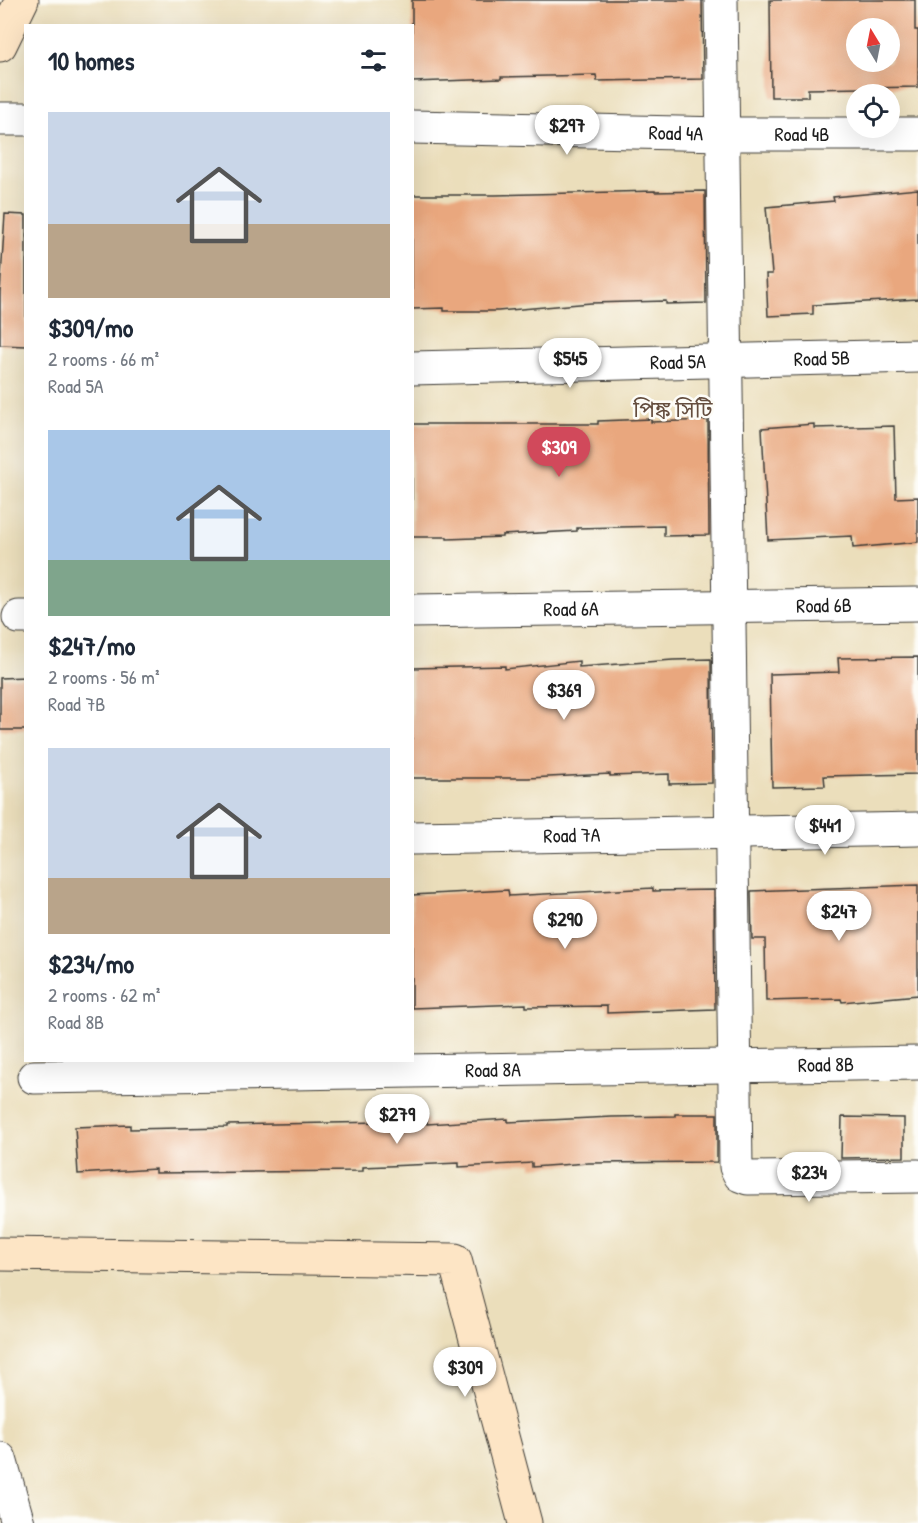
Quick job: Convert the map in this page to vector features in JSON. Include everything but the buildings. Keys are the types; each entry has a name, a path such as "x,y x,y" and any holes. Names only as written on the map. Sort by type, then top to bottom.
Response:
{"street":[{"path":"0,45 22,0"},
{"path":"721,0 736,1167 740,1174 748,1178 918,1176"},
{"path":"0,118 24,119"},
{"name":"Road 4A","path":"414,127 723,134"},
{"name":"Road 4B","path":"723,134 918,134"},
{"name":"Road 5B","path":"726,359 918,356"},
{"name":"Road 5A","path":"414,368 726,359"},
{"name":"Road 6B","path":"729,607 918,604"},
{"name":"Road 6A","path":"414,611 729,607"},
{"name":"Road 7A","path":"414,838 918,829"},
{"name":"Road 8B","path":"735,1066 918,1063"},
{"name":"Road 8A","path":"34,1077 735,1066"},
{"path":"0,1254 454,1260 525,1523"},
{"path":"0,1459 18,1523"}],"district":[{"name":"পিঙ্ক সিটি","path":"673,409"}]}
